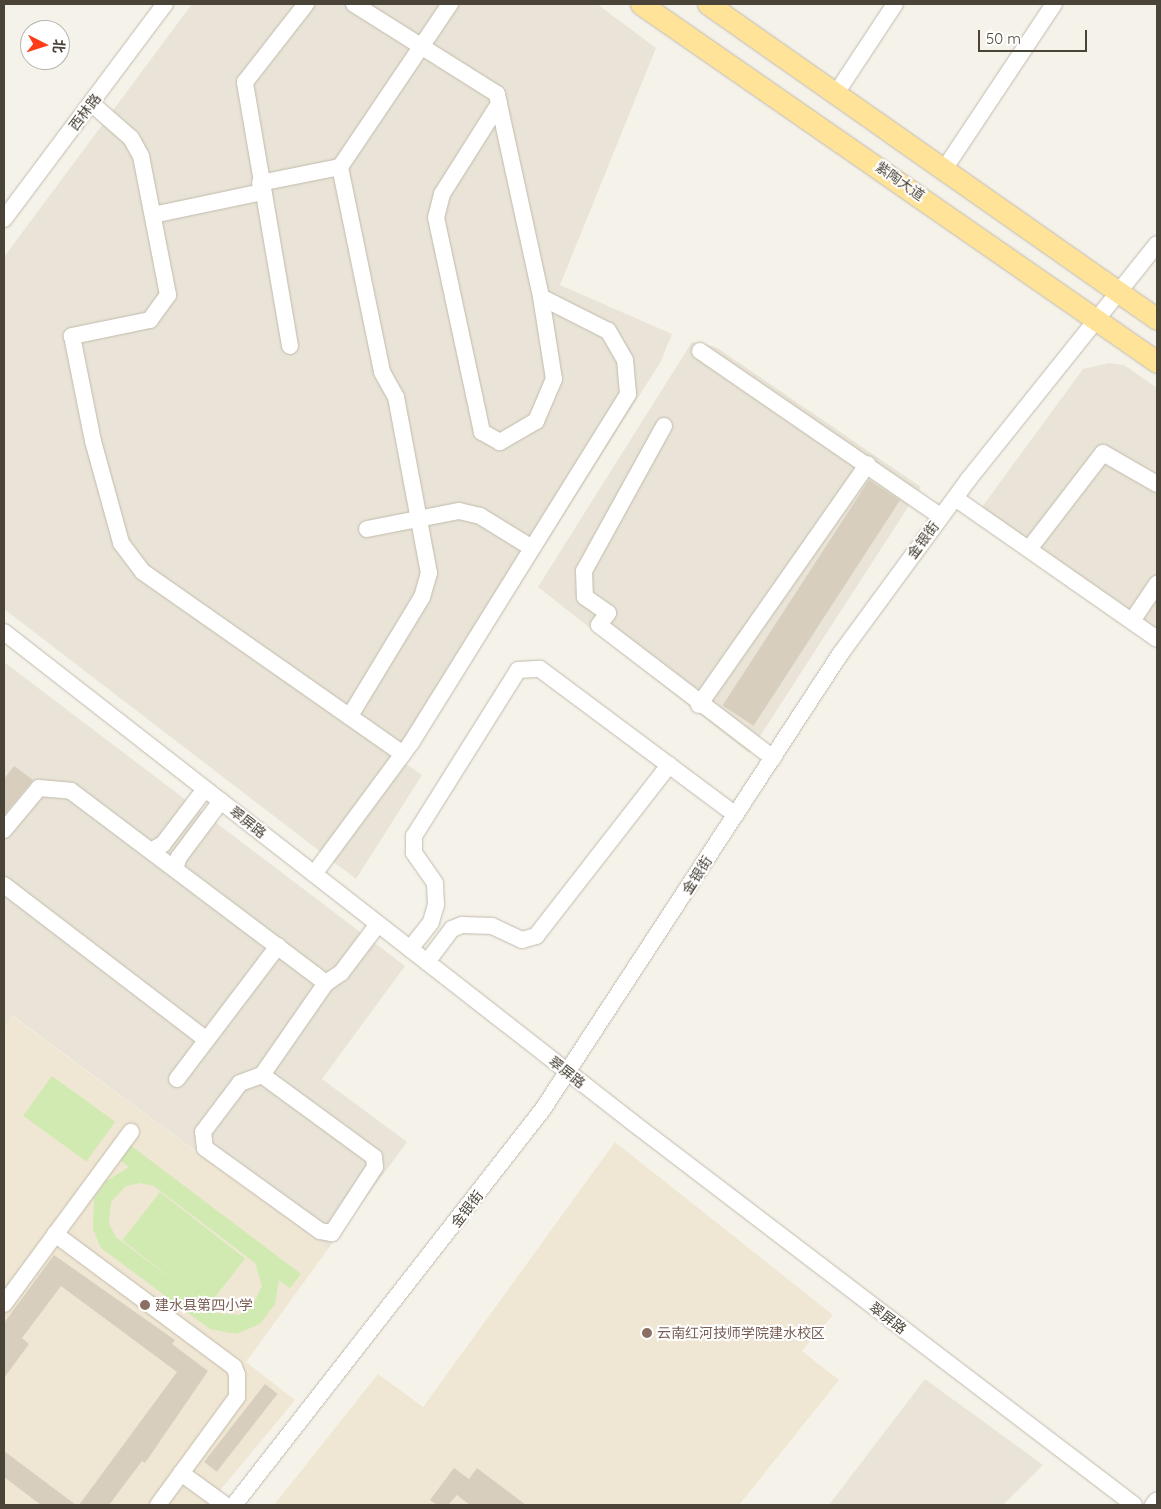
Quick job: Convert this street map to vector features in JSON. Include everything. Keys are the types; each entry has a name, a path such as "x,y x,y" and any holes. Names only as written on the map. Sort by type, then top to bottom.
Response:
{"main road":[{"name":"紫陶大道","path":"641,4 1157,362"},
{"path":"708,4 837,92 1157,319"}],"street":[{"name":"西林路","path":"4,220 165,4"},
{"path":"290,346 261,187 245,82 306,4"},
{"path":"354,4 491,87 499,104 541,297 554,379 551,394 536,421 524,431 505,441 490,440 482,432 436,218 442,194 499,104"},
{"path":"153,215 340,167 450,4"},
{"path":"837,92 895,4"},
{"path":"945,168 1054,4"},
{"path":"91,103 138,149 168,294 162,307 150,320 72,336 93,441 121,543 143,572 403,754"},
{"path":"340,167 382,372 396,397 429,573 426,589 350,716"},
{"name":"金银街","path":"234,1505 512,1152 568,1073 841,653 940,516 1157,244"},
{"path":"314,874 403,754 628,394 625,360 608,330 541,297"},
{"path":"700,351 868,464 940,516"},
{"path":"664,426 584,571 584,590 608,614 599,625 692,694 699,705 772,758"},
{"path":"1028,549 1102,453 1157,484"},
{"path":"699,705 868,464"},
{"path":"955,498 1157,638"},
{"path":"367,529 467,512 532,548"},
{"path":"1132,621 1157,584"},
{"name":"翠屏路","path":"4,632 568,1073 1134,1505"},
{"path":"410,949 431,922 436,905 435,883 414,853 414,836 518,670 540,669 736,815"},
{"path":"427,962 452,929 462,925 492,926 522,940 536,936 669,765"},
{"path":"4,830 32,793 46,786 60,786 175,869 326,983"},
{"path":"152,852 163,844 205,789"},
{"path":"175,869 178,856 221,801"},
{"path":"4,885 207,1040"},
{"path":"262,1075 374,1157 375,1167 332,1233 320,1231 204,1148 203,1132 240,1083 262,1075 326,983 341,973 378,924"},
{"path":"177,1079 278,946"},
{"path":"4,1304 131,1132"},
{"path":"55,1234 234,1367 238,1397 158,1505"},
{"path":"182,1473 225,1505"},
{"path":"1153,1505 1157,1500"}],"shaded area":[{"path":"192,4 597,4 656,48 560,285 672,334 660,363 406,764 422,775 356,879 4,609 4,257"},
{"path":"692,342 716,347 921,487 749,753 538,587"},
{"path":"1109,363 1124,365 1157,388 1157,646 974,518 1083,369"},
{"path":"4,662 405,966 322,1079 407,1142 328,1249 13,1016 4,1028"},
{"name":"建水县第四小学","path":"12,1016 328,1249 246,1362 295,1400 208,1505 4,1505 4,1028"},
{"name":"云南红河技师学院建水校区","path":"615,1142 833,1315 802,1351 839,1380 739,1505 274,1505 378,1374 423,1407"},
{"path":"925,1379 1043,1465 1003,1505 829,1505"}],"green space":[{"path":"52,1076 115,1122 86,1161 23,1116"},
{"path":"130,1145 301,1274 290,1288 279,1280 275,1304 260,1324 236,1334 210,1329 101,1248 93,1229 94,1199 105,1182 129,1167 119,1159","holes":["140,1183 154,1186 255,1263 262,1286 252,1307 239,1315 217,1313 116,1237 109,1224 111,1202 126,1186"]},
{"path":"160,1192 245,1258 208,1307 122,1240"}],"building":[{"path":"869,480 900,500 754,726 722,706"},
{"path":"14,766 33,780 4,815 4,779"},
{"path":"54,1255 175,1340 172,1344 208,1371 145,1463 142,1461 109,1505 79,1505 177,1372 61,1286 22,1338 29,1344 4,1378 4,1323"},
{"path":"265,1384 278,1394 217,1472 204,1462"},
{"path":"4,1451 76,1505 41,1505 4,1477"},
{"path":"454,1468 469,1479 477,1468 526,1505 470,1505 457,1495 448,1505 437,1505 430,1500"}],"place":[{"name":"建水县第四小学","path":"145,1305"},
{"name":"云南红河技师学院建水校区","path":"647,1333"}]}
